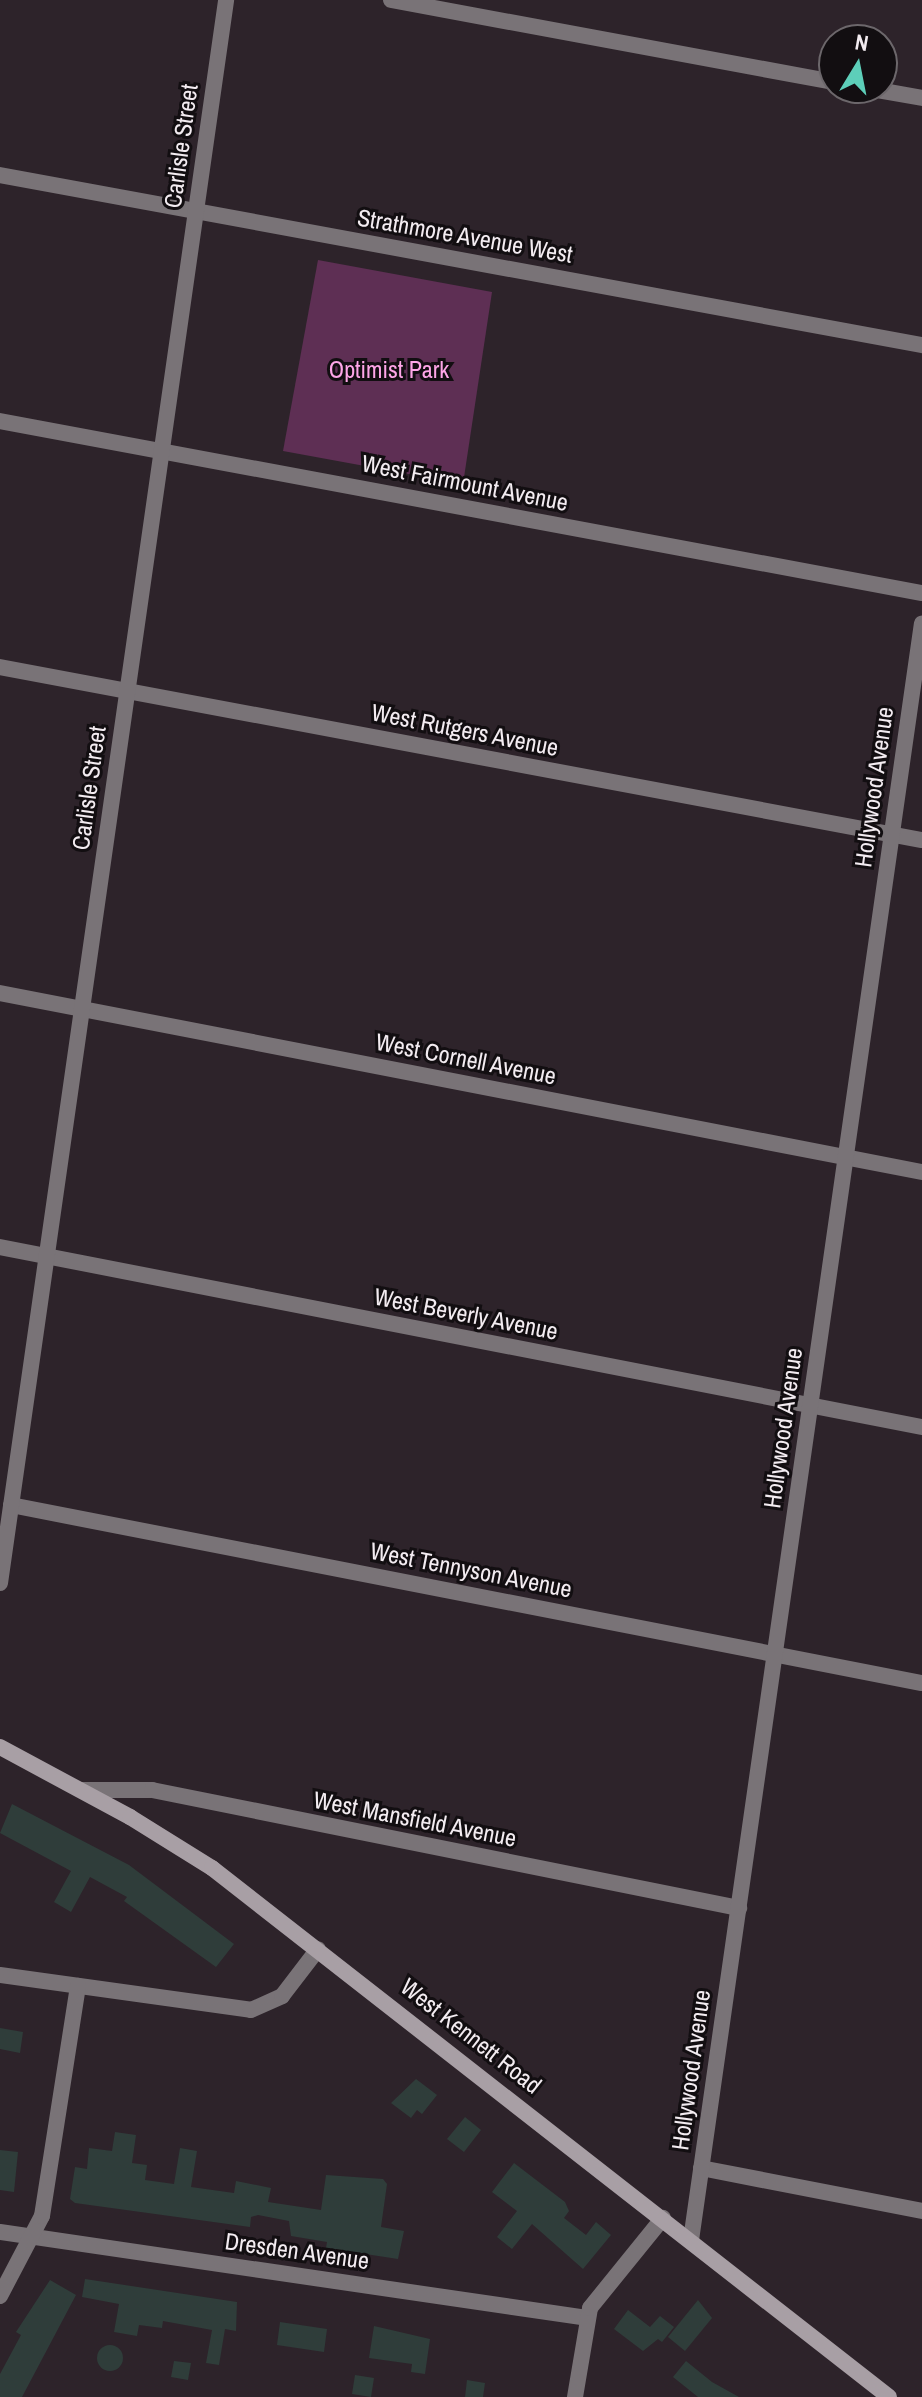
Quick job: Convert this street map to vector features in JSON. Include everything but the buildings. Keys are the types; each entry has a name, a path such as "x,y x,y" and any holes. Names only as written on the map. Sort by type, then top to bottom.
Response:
{"street":[{"name":"Carlisle Street","path":"0,1583 226,0"},
{"path":"391,0 818,79"},
{"path":"898,94 922,98"},
{"name":"Strathmore Avenue West","path":"0,175 922,345"},
{"name":"West Fairmount Avenue","path":"0,421 922,593"},
{"name":"Hollywood Avenue","path":"691,2240 922,623"},
{"name":"West Rutgers Avenue","path":"0,667 922,840"},
{"name":"West Cornell Avenue","path":"0,993 922,1172"},
{"name":"West Beverly Avenue","path":"0,1247 922,1427"},
{"name":"West Tennyson Avenue","path":"11,1505 922,1683"},
{"name":"West Kennett Road","path":"0,1747 186,1850 318,1949 889,2397"},
{"name":"West Mansfield Avenue","path":"82,1790 152,1790 739,1908"},
{"path":"0,1975 251,2010 282,1996 318,1949"},
{"path":"0,2296 42,2216 78,1986"},
{"path":"701,2168 922,2211"},
{"path":"575,2397 587,2318 592,2304 663,2218"},
{"name":"Dresden Avenue","path":"0,2232 587,2318"}],"green space":[{"name":"Optimist Park","path":"318,260 492,292 463,484 283,451"}]}
